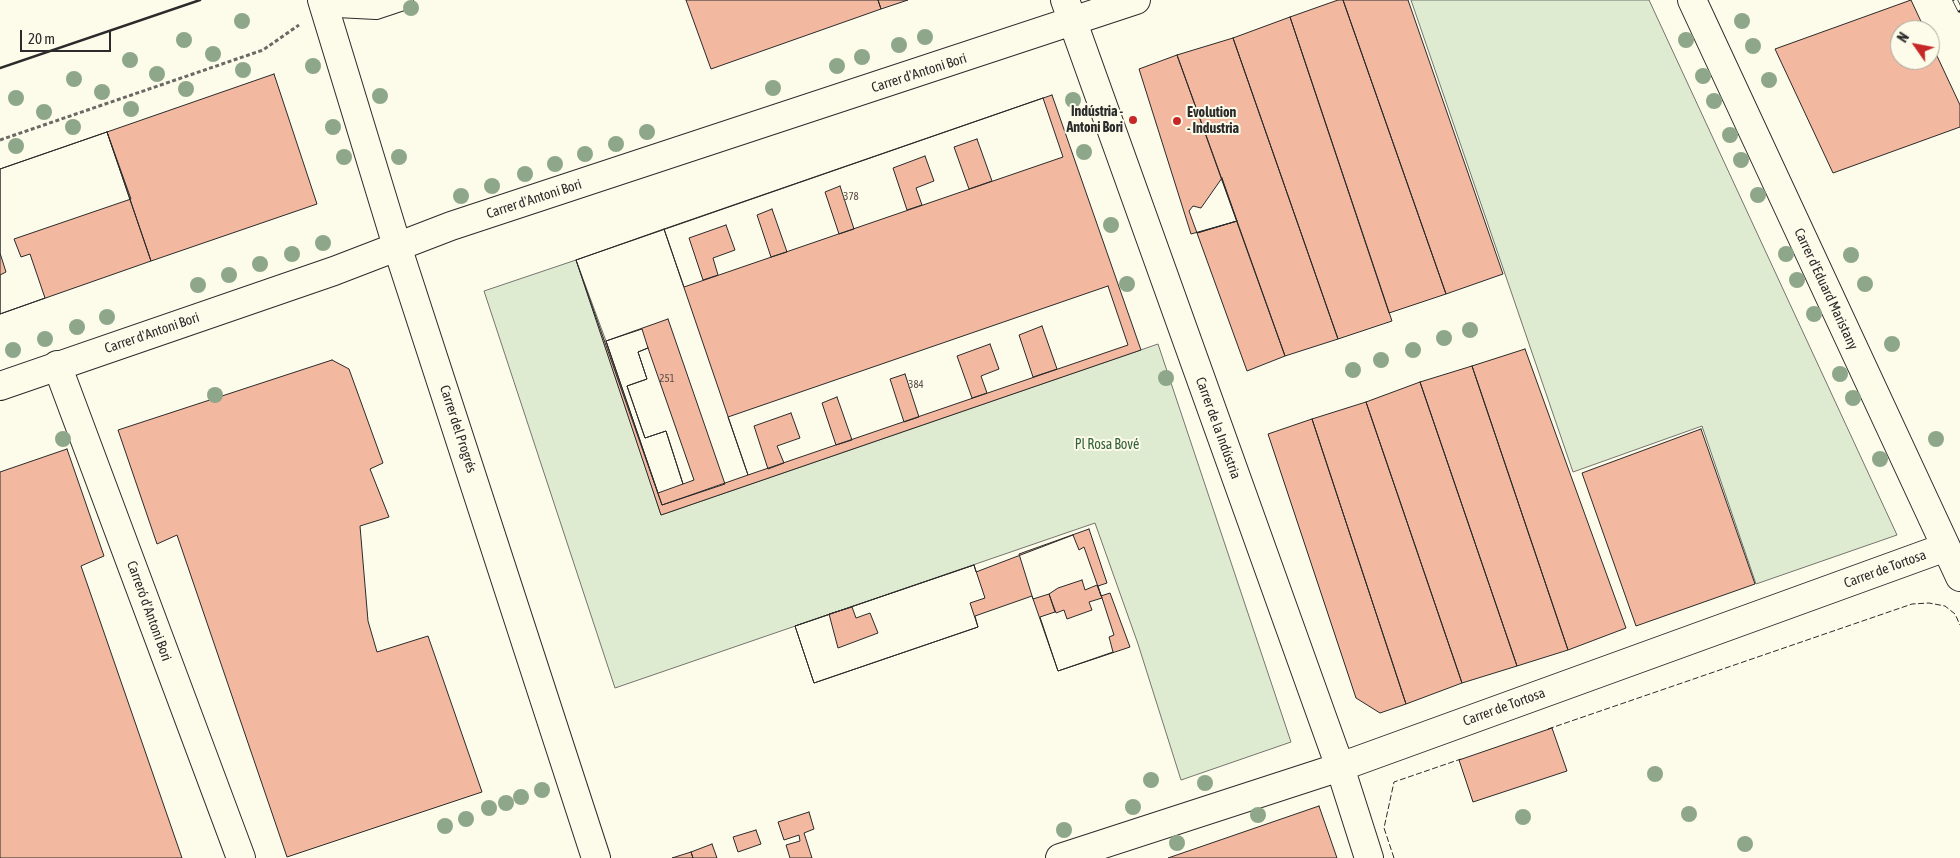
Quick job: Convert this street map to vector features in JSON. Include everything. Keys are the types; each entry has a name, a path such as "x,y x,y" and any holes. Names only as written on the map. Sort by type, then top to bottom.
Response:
{"street":[{"path":"329,4 376,9 403,0"},
{"name":"Carrer d'Antoni Bori","path":"0,386 334,271 398,246 1069,11 1136,0"},
{"name":"Carrer d'Eduard Maristany","path":"1692,0 1960,577"},
{"name":"Carrer del Progrés","path":"329,4 398,246 596,858"},
{"name":"Carrer de la Indústria","path":"1069,11 1340,767 1369,858"},
{"name":"Carreró d'Antoni Bori","path":"58,365 241,858"},
{"name":"Carrer de Tortosa","path":"1060,858 1091,853 1340,767 1946,547"}],"path":[{"path":"0,140 263,50 303,22"}],"green space":[{"path":"1411,0 1649,0 1897,535 1756,584 1702,426 1573,472"},
{"name":"Pl Rosa Bové","path":"576,260 606,341 661,515 1158,344 1291,742 1181,780 1138,644 1095,523 615,688 484,291"}],"building":[{"path":"686,0 878,0 881,9 711,69"},
{"path":"878,0 908,0 881,9"},
{"path":"1338,0 1343,0 1446,294 1389,313 1290,17"},
{"path":"1343,0 1408,0 1503,274 1446,294"},
{"path":"1911,0 1920,20 1890,20 1890,70 1940,70 1940,62 1960,105 1960,127 1833,173 1775,49"},
{"path":"1290,17 1392,321 1338,339 1233,38"},
{"path":"1233,38 1338,339 1285,356 1177,55"},
{"path":"1177,55 1237,221 1191,234 1139,69"},
{"path":"274,74 317,204 151,261 107,132"},
{"path":"1052,95 1141,350 661,515 576,260"},
{"path":"1043,98 1063,157 684,287 664,229"},
{"path":"107,132 151,261 0,314 0,169"},
{"path":"107,132 131,199 14,239 21,257 30,254 45,298 0,314 0,275 6,272 0,253 0,169"},
{"path":"977,139 992,181 969,189 954,147"},
{"path":"925,156 934,181 916,188 922,205 907,210 893,168"},
{"path":"1222,178 1237,221 1197,233 1189,211 1193,206 1201,208"},
{"path":"840,186 854,229 839,234 825,192"},
{"path":"772,209 787,252 771,257 757,215"},
{"path":"1237,221 1285,356 1247,371 1197,233"},
{"path":"726,225 735,250 713,258 718,275 703,280 689,238"},
{"path":"664,229 748,475 662,505 576,260"},
{"path":"1108,286 1128,345 748,475 728,417"},
{"path":"668,319 725,484 662,505 606,341"},
{"path":"1042,326 1057,369 1033,377 1019,335"},
{"path":"642,329 648,348 638,352 647,379 627,386 645,438 666,431 683,484 658,493 606,341"},
{"path":"990,344 999,369 981,376 987,393 972,398 957,356"},
{"path":"648,348 694,480 683,484 666,431 645,438 627,386 647,379 638,352"},
{"path":"1525,349 1626,628 1568,650 1472,366"},
{"path":"332,360 349,369 383,463 370,469 389,517 360,526 368,621 377,652 428,636 482,792 287,857 177,535 157,544 118,430"},
{"path":"1472,366 1568,650 1517,666 1420,382"},
{"path":"905,374 919,417 904,422 890,379"},
{"path":"1420,382 1517,666 1462,683 1366,402"},
{"path":"837,397 852,440 836,445 822,403"},
{"path":"1366,402 1462,683 1406,704 1312,419"},
{"path":"791,413 800,438 777,446 784,463 768,469 754,426"},
{"path":"1312,419 1406,704 1380,713 1356,698 1268,434"},
{"path":"1701,429 1755,584 1636,626 1582,473"},
{"path":"67,449 104,556 81,566 182,858 0,858 0,472"},
{"path":"1089,529 1107,583 1098,586 1101,596 1110,593 1130,647 1058,671 1040,617 1055,612 1049,594 1033,599 1019,554"},
{"path":"1073,535 1079,550 1084,547 1102,598 1114,635 1109,637 1113,652 1058,671 1032,596 975,616 978,627 814,683 795,626 974,565 976,572"},
{"path":"974,565 985,598 970,603 978,627 814,683 795,626"},
{"path":"1082,580 1085,590 1097,585 1102,598 1089,602 1092,610 1067,619 1064,610 1056,613 1049,594 1058,588"},
{"path":"852,607 856,618 870,613 878,633 838,648 829,614"},
{"path":"1552,728 1567,771 1473,802 1459,760"},
{"path":"1319,806 1337,858 1168,858"},
{"path":"809,812 814,829 804,833 812,858 790,858 786,845 800,841 799,835 784,840 778,822"},
{"path":"756,830 761,844 738,852 733,837"},
{"path":"712,844 717,858 693,858 691,852"},
{"path":"691,852 693,858 672,858"}],"railway":[{"path":"1955,0 1960,10"}],"fence":[{"path":"1548,729 1912,604 1929,603 1945,606 1955,614 1960,625"},
{"path":"1394,858 1384,828 1394,782 1461,759"}],"wall":[{"path":"0,68 200,0"}],"place":[{"name":"Indústria - Antoni Bori","path":"1133,120"},
{"name":"Evolution - Industria","path":"1177,121"}]}
